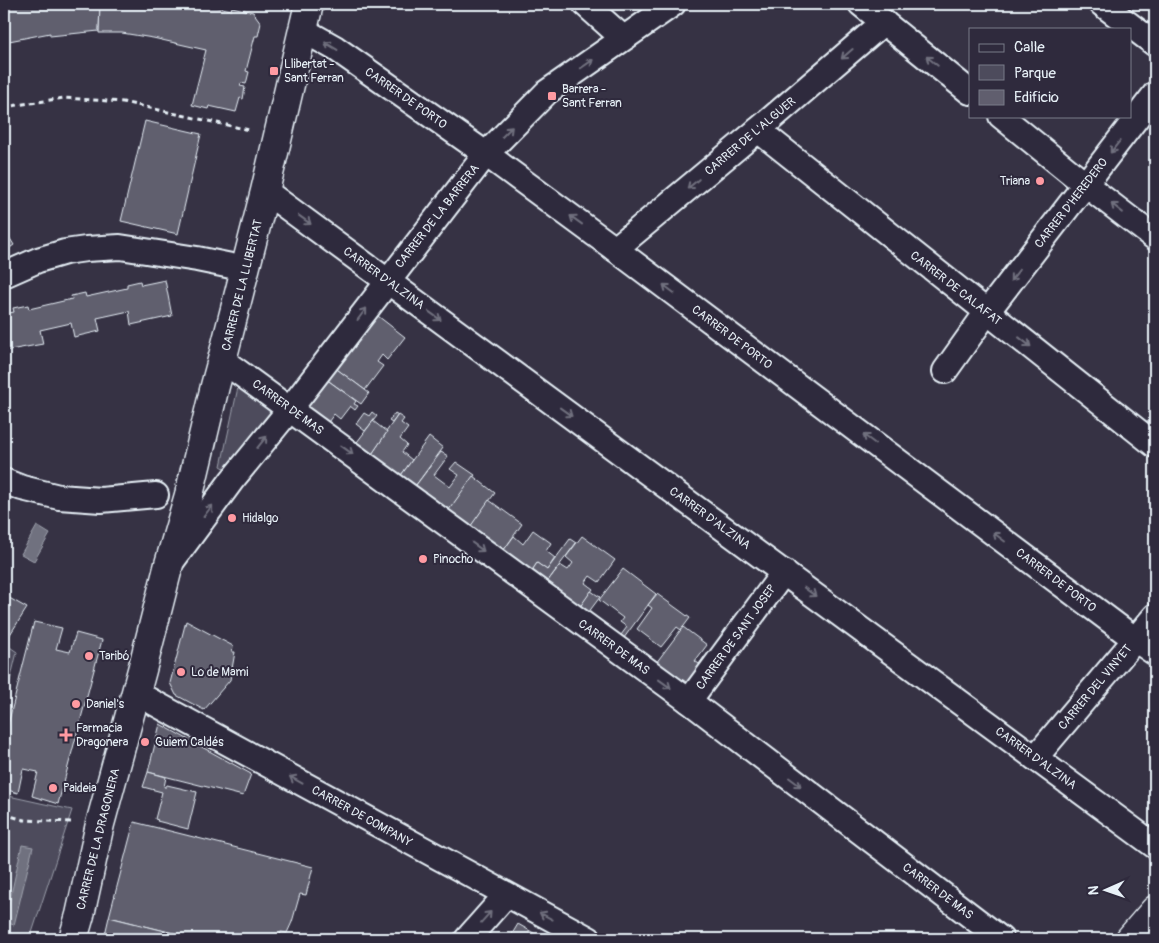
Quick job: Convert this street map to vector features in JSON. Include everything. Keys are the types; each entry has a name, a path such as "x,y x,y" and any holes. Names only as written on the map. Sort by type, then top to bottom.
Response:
{"street":[{"name":"CARRER DE LA LLIBERTAT","path":"169,564 189,495 246,269 309,4"},
{"path":"585,4 623,38"},
{"name":"CARRER DE LA BARRERA","path":"169,564 232,480 290,409 486,154 547,92 673,4"},
{"path":"861,4 969,91"},
{"path":"1102,4 1155,44"},
{"name":"CARRER DE L'ALGUER","path":"615,249 884,22"},
{"name":"CARRER DE PORTO","path":"303,30 335,48 486,154 1155,653"},
{"name":"CARRER D'HEREDERO","path":"987,312 1155,94"},
{"path":"1004,118 1155,238"},
{"name":"CARRER DE CALAFAT","path":"758,130 1155,445"},
{"name":"CARRER D'ALZINA","path":"265,191 1155,846"},
{"path":"4,275 38,260 65,252 120,247 197,258 246,269"},
{"path":"945,372 987,312"},
{"name":"CARRER DE MAS","path":"222,360 689,701 1001,939"},
{"path":"4,481 22,488 58,497 100,500 156,495"},
{"name":"CARRER DE LA DRAGONERA","path":"73,939 100,824 169,564"},
{"name":"CARRER DE SANT JOSEP","path":"689,701 784,572"},
{"name":"CARRER DEL VINYET","path":"1036,758 1155,616"},
{"name":"CARRER DE COMPANY","path":"136,693 589,939"},
{"path":"467,939 506,895"},
{"path":"1130,939 1155,910"}],"path":[{"path":"4,107 64,98 123,102 249,130"},
{"path":"4,814 24,820 71,822"}],"green space":[{"path":"240,378 276,405 229,471 221,466"},
{"path":"4,643 17,652 4,706"},
{"path":"4,795 72,810 30,939 4,939"}],"water":[{"path":"37,526 50,534 34,561 21,554"},
{"path":"22,845 33,847 14,925 5,922"}],"building":[{"path":"4,4 100,4 99,31 50,36 50,33 4,42"},
{"path":"100,4 205,4 231,10 232,7 253,12 261,23 258,36 255,36 246,71 249,72 246,84 241,83 240,86 245,87 243,99 240,98 236,112 209,106 208,109 192,105 206,50 122,33 99,33"},
{"path":"145,121 201,134 178,234 121,221"},
{"path":"4,229 14,245 4,252"},
{"path":"165,280 172,316 131,325 129,311 97,318 100,331 74,337 71,323 40,330 43,344 4,351 4,314 14,312 13,308 28,305 29,309 72,299 71,296 85,293 86,297 127,288 127,284 140,281 141,285"},
{"path":"374,313 405,337 387,360 382,355 377,362 383,366 365,390 334,367"},
{"path":"334,367 369,393 361,404 326,379"},
{"path":"326,379 356,401 354,404 358,406 355,410 350,406 340,419 334,414 326,425 303,408"},
{"path":"372,412 377,416 365,431 356,424 364,413 369,416"},
{"path":"395,413 398,415 392,423 389,421"},
{"path":"398,415 404,419 401,423 408,428 400,439 407,445 402,452 412,460 399,478 370,457"},
{"path":"373,421 387,432 370,457 354,446"},
{"path":"429,437 443,448 413,489 399,478"},
{"path":"441,452 448,456 434,475 450,487 459,475 450,469 456,462 475,475 446,514 413,489"},
{"path":"473,476 495,493 468,530 446,514"},
{"path":"489,500 522,524 501,554 468,530"},
{"path":"533,530 551,543 546,551 555,558 547,570 537,563 529,575 501,554 514,536 523,544"},
{"path":"4,536 9,539 4,549"},
{"path":"582,536 615,560 599,582 590,576 585,583 593,589 577,611 544,586 560,565 568,570 573,563 566,557"},
{"path":"570,539 576,543 544,586 529,575 537,563 547,570"},
{"path":"623,569 656,594 621,642 618,639 627,627 620,622 623,618 599,600"},
{"path":"591,591 600,597 585,617 577,611"},
{"path":"657,594 690,618 681,630 677,627 661,647 637,629 652,608 648,605"},
{"path":"4,595 27,608 9,636 4,633"},
{"path":"186,621 233,646 232,652 235,652 230,680 204,710 176,695 170,683"},
{"path":"34,622 62,628 56,649 70,652 76,633 102,640 58,804 32,796 38,772 23,769 18,793 4,789 4,740"},
{"path":"683,627 707,645 695,661 699,664 704,657 709,660 686,692 653,667"},
{"path":"160,724 251,774 243,796 148,772"},
{"path":"148,772 166,777 164,787 167,785 197,792 188,829 155,819 162,792 143,787"},
{"path":"134,822 313,867 306,895 300,894 287,933 281,932 279,939 197,939 109,917"},
{"path":"109,917 197,939 104,939"},
{"path":"518,924 544,939 509,939"}],"place":[{"name":"Llibertat - Sant Ferran","path":"274,71"},
{"name":"Barrera - Sant Ferran","path":"552,96"},
{"name":"Triana","path":"1040,181"},
{"name":"Hidalgo","path":"232,518"},
{"name":"Pinocho","path":"423,559"},
{"name":"Taribó","path":"89,656"},
{"name":"Lo de Mami","path":"181,672"},
{"name":"Daniel's","path":"76,704"},
{"name":"Farmacia Dragonera","path":"66,735"},
{"name":"Guiem Caldés","path":"145,742"},
{"name":"Paideia","path":"53,788"}]}
